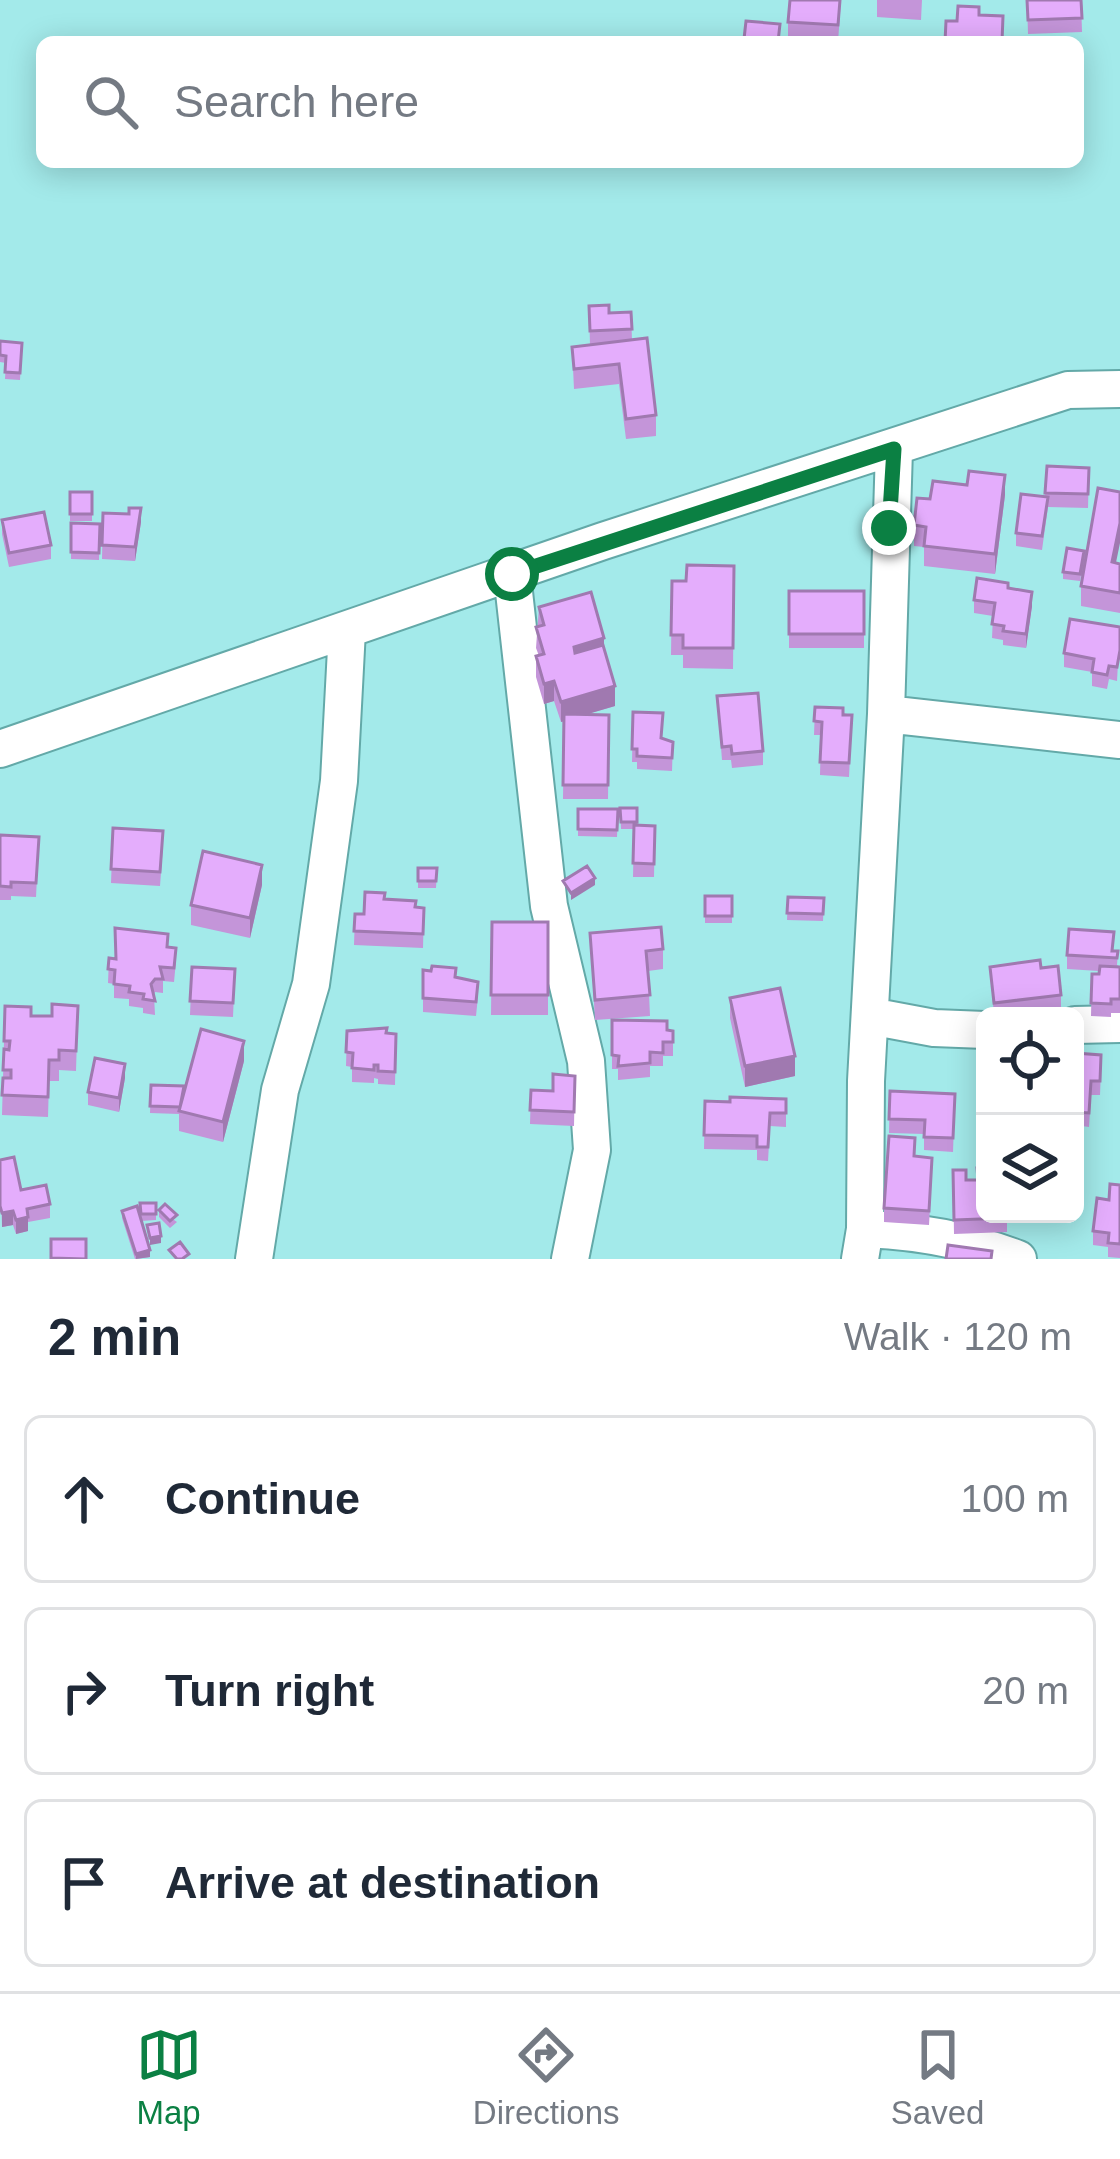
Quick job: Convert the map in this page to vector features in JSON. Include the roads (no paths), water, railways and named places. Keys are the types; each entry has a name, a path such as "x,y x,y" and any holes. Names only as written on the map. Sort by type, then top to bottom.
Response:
{"street":[{"path":"0,748 1120,372"},
{"path":"1068,390 1120,389"},
{"path":"894,449 862,1244 916,1231 1018,1259"},
{"path":"512,574 549,906 586,1061 592,1150 570,1259"},
{"path":"254,1259 280,1090 311,984 339,781 347,630"},
{"path":"886,714 1120,740"},
{"path":"870,1016 934,1028 976,1030"},
{"path":"1084,1025 1120,1024"}]}
